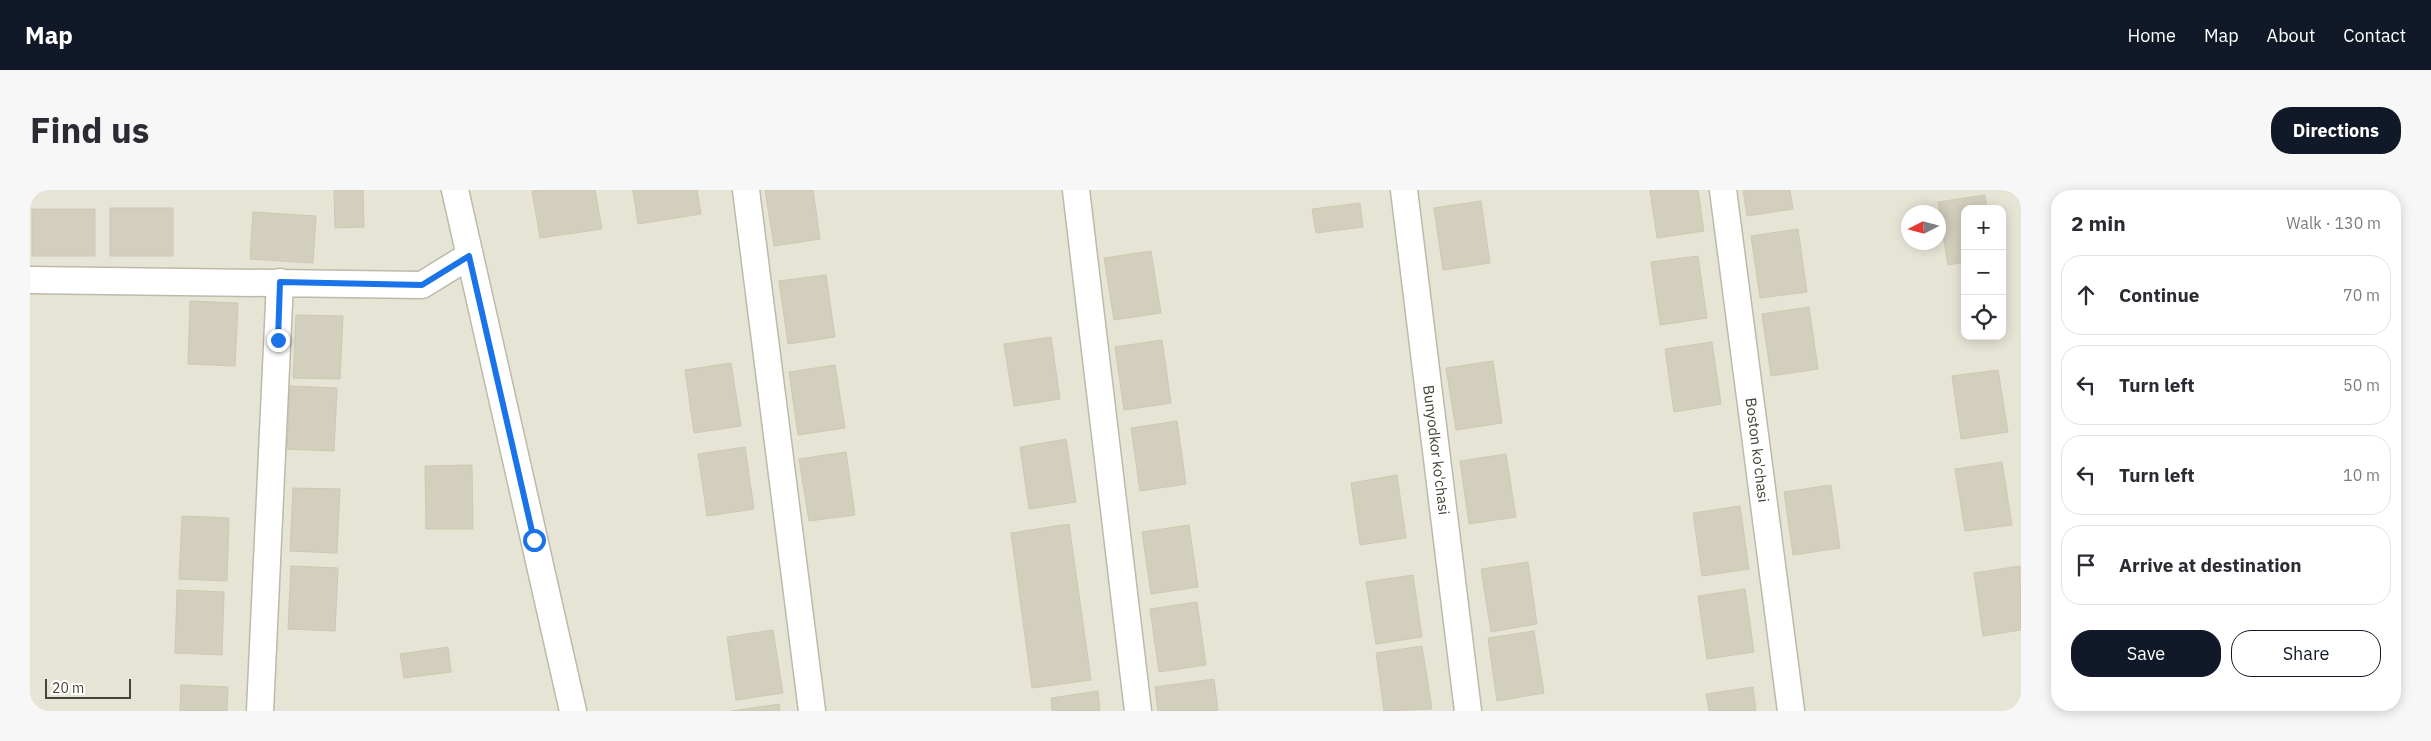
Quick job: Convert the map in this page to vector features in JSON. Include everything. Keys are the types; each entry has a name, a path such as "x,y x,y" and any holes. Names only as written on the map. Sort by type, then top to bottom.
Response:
{"street":[{"path":"455,190 573,711"},
{"path":"746,190 812,711"},
{"path":"1076,190 1138,711"},
{"name":"Bunyodkor ko'chasi","path":"1404,190 1468,711"},
{"name":"Boston ko'chasi","path":"1723,190 1791,711"},
{"path":"30,280 422,285 469,256"},
{"path":"260,711 280,282"}],"shaded area":[{"path":"30,190 2021,190 2021,711 30,711"}],"building":[{"path":"334,190 363,190 364,227 335,228"},
{"path":"595,190 602,229 540,238 532,191"},
{"path":"633,190 697,190 701,214 638,224"},
{"path":"765,190 813,190 820,239 774,246"},
{"path":"1650,190 1698,190 1704,231 1657,238"},
{"path":"1743,190 1790,190 1793,209 1747,216"},
{"path":"1985,195 1986,205 1961,205 1961,263 1948,265 1946,250 1946,205 1938,205 1938,202"},
{"path":"1481,201 1490,263 1443,270 1434,208"},
{"path":"1360,203 1363,227 1316,233 1312,209"},
{"path":"110,208 173,208 173,256 110,256"},
{"path":"32,209 95,209 95,256 32,256"},
{"path":"253,212 316,216 313,263 250,259"},
{"path":"1798,229 1807,292 1760,298 1751,236"},
{"path":"1151,251 1161,313 1114,320 1104,258"},
{"path":"1698,256 1707,318 1660,325 1651,262"},
{"path":"826,275 835,337 788,344 779,281"},
{"path":"190,301 238,303 235,366 188,364"},
{"path":"1809,307 1818,369 1771,376 1762,314"},
{"path":"296,315 343,316 340,379 293,378"},
{"path":"1051,337 1060,399 1014,406 1004,344"},
{"path":"1162,340 1171,403 1124,410 1115,347"},
{"path":"1712,342 1721,404 1674,412 1665,349"},
{"path":"1493,361 1502,423 1456,430 1446,368"},
{"path":"731,363 741,426 694,433 685,370"},
{"path":"835,365 845,428 798,435 789,372"},
{"path":"1998,370 2008,432 1961,439 1952,376"},
{"path":"290,386 337,388 334,451 287,449"},
{"path":"1177,421 1186,484 1140,491 1131,428"},
{"path":"1066,439 1076,502 1029,509 1020,447"},
{"path":"745,447 754,509 707,516 698,454"},
{"path":"846,452 855,515 809,521 799,459"},
{"path":"1506,454 1516,517 1469,524 1460,461"},
{"path":"2002,462 2012,525 1965,531 1955,469"},
{"path":"472,465 473,529 426,529 425,466"},
{"path":"1397,475 1406,538 1360,545 1351,483"},
{"path":"1831,485 1840,548 1793,555 1784,492"},
{"path":"293,488 340,489 337,553 290,551"},
{"path":"1740,506 1749,569 1702,576 1693,513"},
{"path":"182,516 229,518 227,581 179,579"},
{"path":"1069,524 1091,680 1032,688 1011,533"},
{"path":"1189,525 1198,587 1151,594 1142,532"},
{"path":"1528,562 1537,624 1491,632 1481,569"},
{"path":"291,566 338,568 335,631 288,629"},
{"path":"2020,566 2021,630 1983,636 1974,573"},
{"path":"1413,575 1422,637 1376,644 1366,582"},
{"path":"1745,589 1754,652 1707,659 1698,596"},
{"path":"177,590 224,592 222,655 175,653"},
{"path":"1197,602 1206,665 1159,672 1150,609"},
{"path":"773,630 783,693 736,700 727,637"},
{"path":"1534,631 1544,693 1497,701 1488,638"},
{"path":"1422,646 1432,709 1384,711 1376,653"},
{"path":"448,647 451,672 404,678 400,654"},
{"path":"1214,679 1218,711 1158,711 1155,687"},
{"path":"181,685 228,687 227,711 180,711"},
{"path":"1753,687 1756,711 1709,711 1706,694"},
{"path":"1098,691 1100,711 1052,711 1051,698"},
{"path":"779,704 780,711 732,711"}],"route":[{"path":"278,340 280,282 422,285 469,256 534,540"}]}
